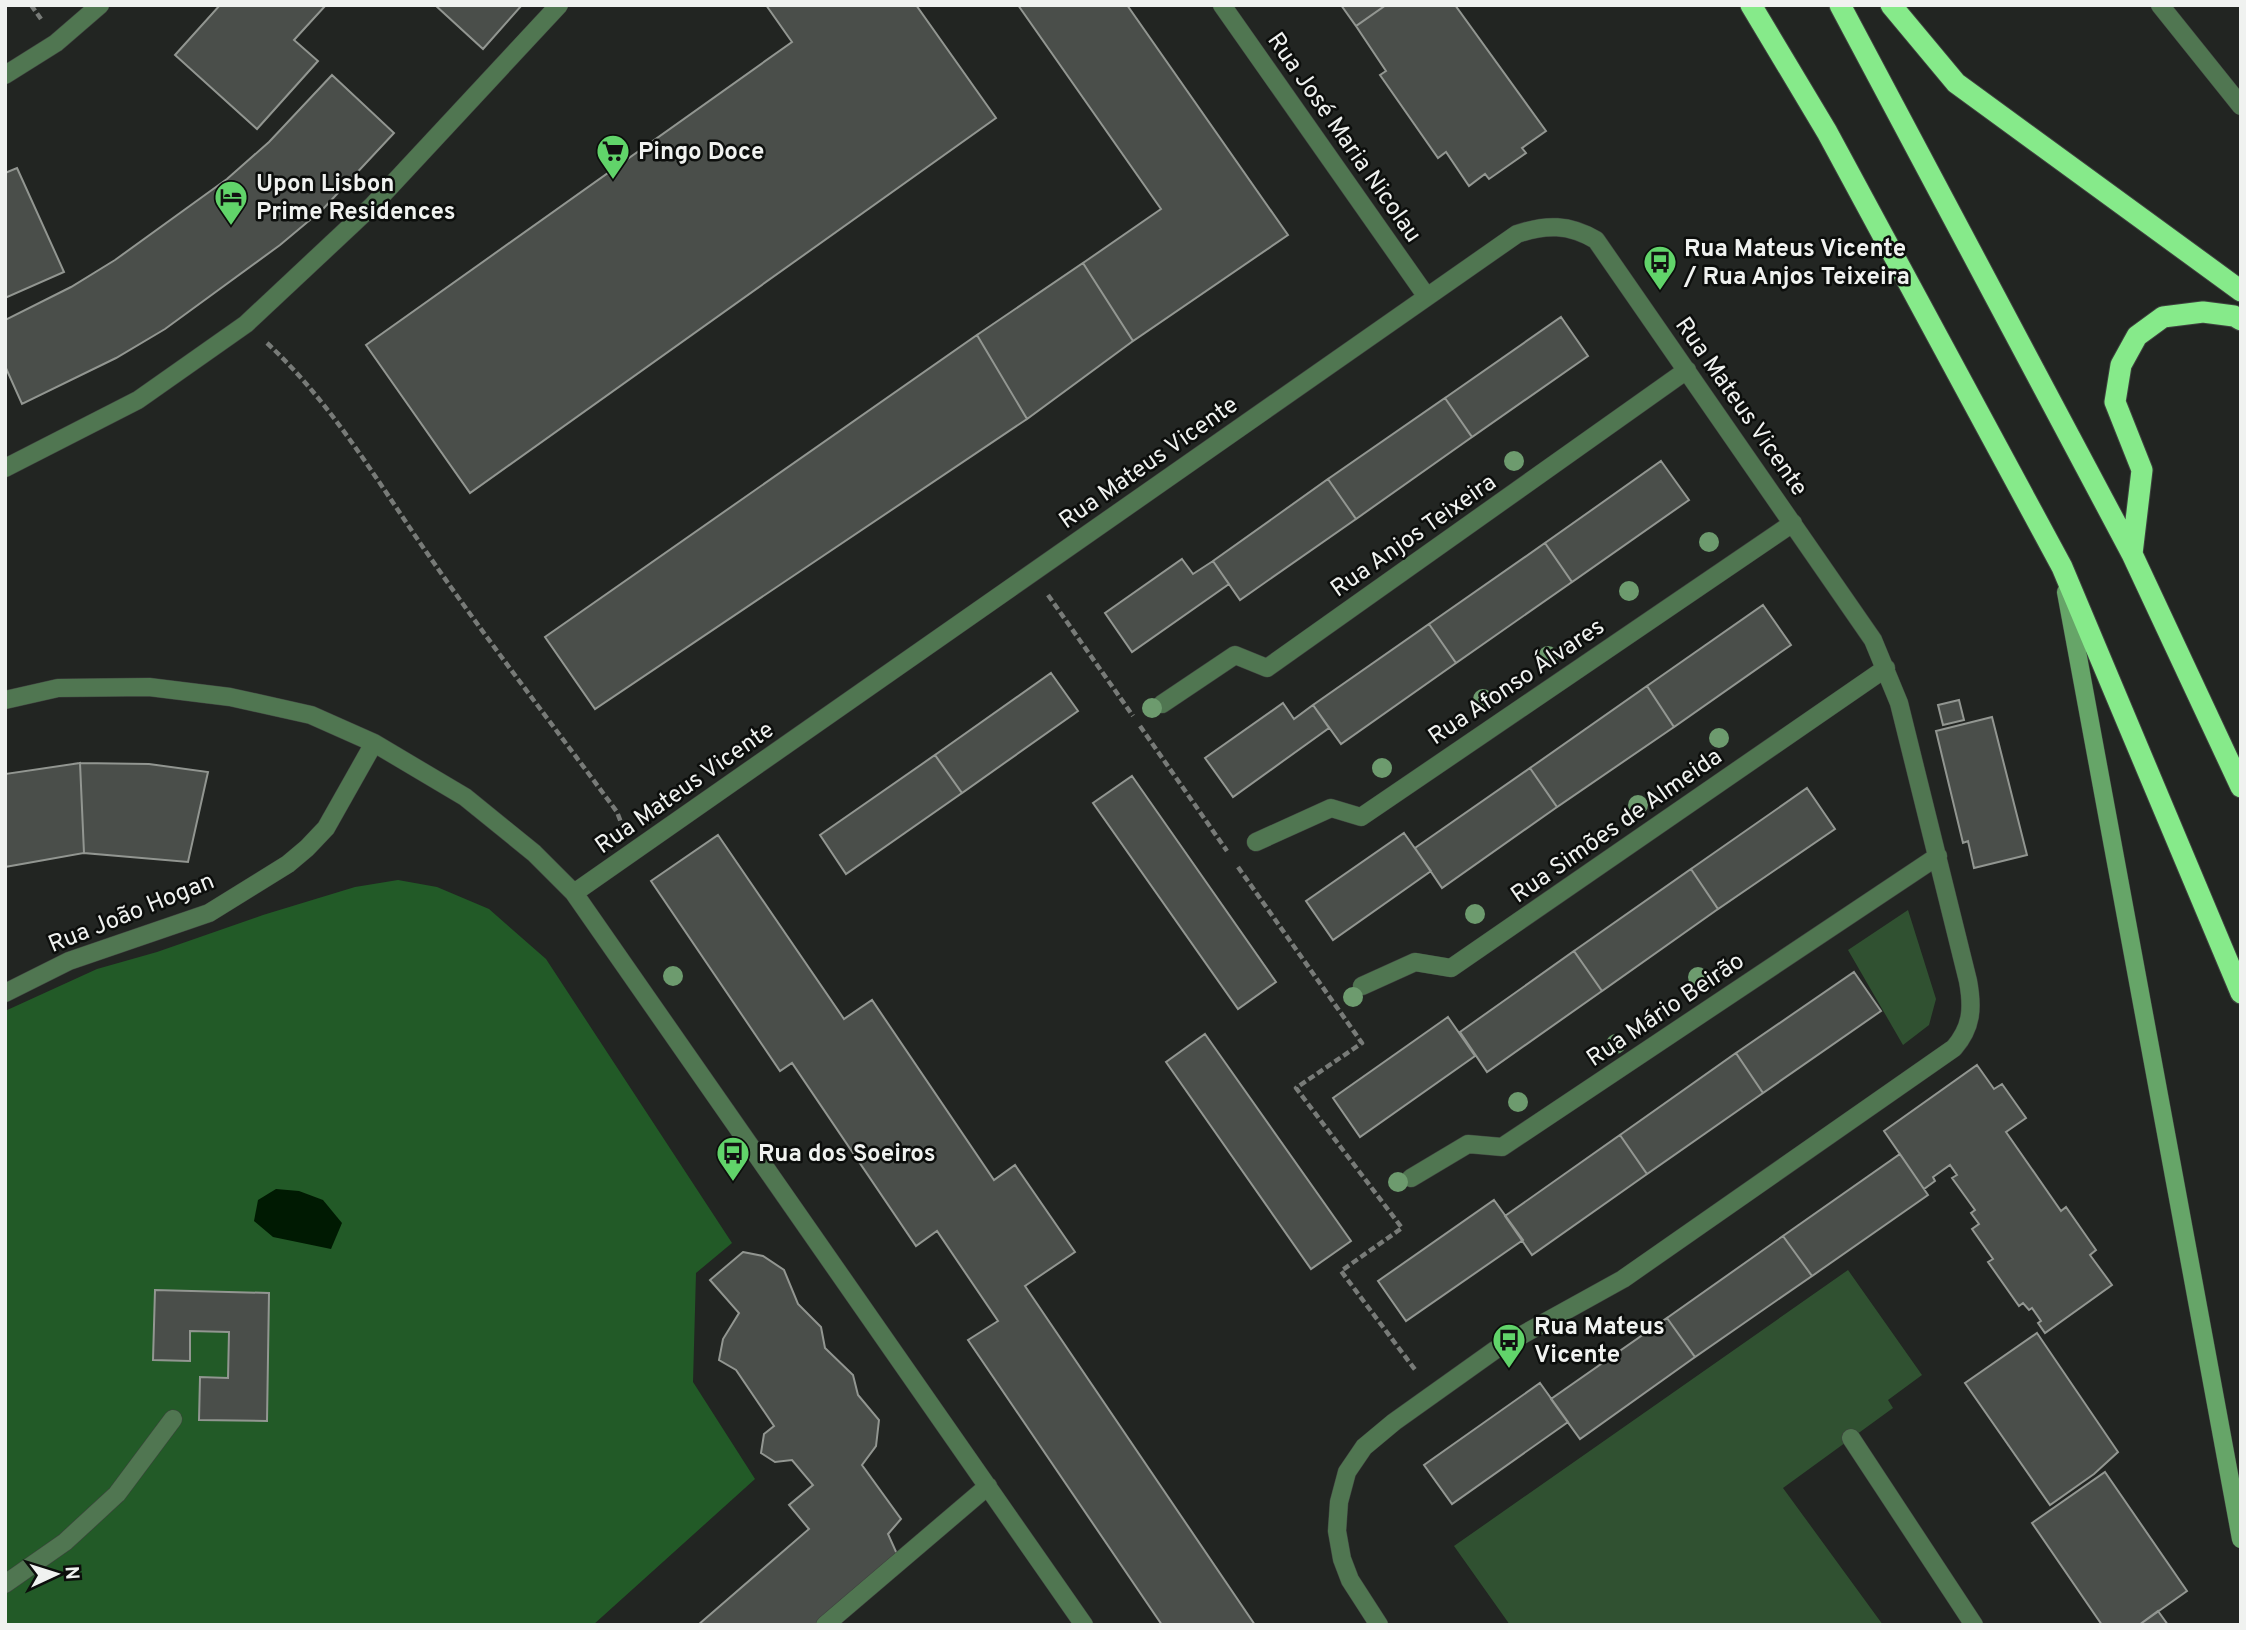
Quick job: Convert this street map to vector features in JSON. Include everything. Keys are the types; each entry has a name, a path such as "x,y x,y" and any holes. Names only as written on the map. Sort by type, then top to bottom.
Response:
{"highway":[{"path":"1751,5 1827,132 2062,567 2241,993"},
{"path":"1840,5 2132,554 2241,788"},
{"path":"1891,5 1956,83 2241,291"},
{"path":"2132,554 2142,470 2115,402 2121,365 2137,336 2164,317 2203,312 2234,316 2241,320"}],"main road":[{"path":"2062,567 2241,1539"}],"street":[{"path":"5,75 55,43 100,5"},
{"path":"5,468 138,400 246,324 373,205 559,5"},
{"name":"Rua José Maria Nicolau","path":"1222,5 1427,297"},
{"path":"2161,5 2241,106"},
{"name":"Rua Mateus Vicente","path":"574,893 1517,234 1538,226 1560,226 1580,231 1595,240 1609,256 1873,640 1899,703 1971,1000 1971,1019 1964,1036 1954,1048 1623,1279 1495,1350 1394,1422 1364,1447 1347,1472 1338,1511 1337,1531 1342,1559 1350,1580 1379,1625"},
{"name":"Rua Anjos Teixeira","path":"1162,704 1235,655 1267,668 1687,370"},
{"name":"Rua Afonso Álvares","path":"1256,842 1331,808 1360,817 1793,523"},
{"name":"Rua Simões de Almeida","path":"1362,986 1415,962 1451,968 1886,668"},
{"path":"5,700 58,688 149,687 230,696 311,715 374,743 465,797 534,853 574,893 1084,1625"},
{"name":"Rua João Hogan","path":"5,993 69,961 209,913 288,864 326,828 374,743"},
{"name":"Rua Mário Beirão","path":"1411,1178 1468,1144 1502,1147 1938,856"},
{"path":"5,1584 65,1542 117,1494 173,1419"},
{"path":"1851,1438 1974,1625"},
{"path":"825,1625 988,1486"}],"path":[{"path":"246,324 296,370 367,463 434,563 617,812"},
{"path":"1032,573 1362,1043 1296,1088 1402,1228 1341,1271 1399,1348"}],"shaded area":[{"path":"1908,910 1936,999 1929,1025 1903,1045 1848,950"},
{"path":"276,1189 299,1191 323,1200 342,1223 331,1249 273,1237 254,1221 258,1200"},
{"path":"1848,1270 1922,1375 1888,1400 1893,1408 1783,1488 1883,1625 1510,1625 1454,1546"}],"green space":[{"path":"398,880 437,887 489,909 546,959 732,1243 696,1273 693,1382 755,1479 593,1625 5,1625 5,1011 97,969 355,887"}],"building":[{"path":"220,5 326,5 294,40 318,61 257,129 175,55"},
{"path":"435,5 522,5 483,49"},
{"path":"766,5 916,5 996,118 470,493 366,345 792,42"},
{"path":"1018,5 1127,5 1288,235 1133,341 1083,263 1161,209"},
{"path":"1341,5 1386,5 1356,26"},
{"path":"1386,5 1455,5 1546,131 1522,148 1526,153 1489,179 1485,174 1469,186 1446,152 1438,158 1380,75 1386,71 1356,26"},
{"name":"Upon Lisbon Prime Residences","path":"332,75 394,133 323,209 280,245 165,329 116,358 22,404 5,366 5,320 71,287 115,260 227,179 269,142"},
{"path":"17,168 64,272 5,298 5,173"},
{"path":"1083,263 1133,341 1027,419 977,335"},
{"path":"1561,317 1588,356 1472,437 1445,398"},
{"path":"977,335 1027,419 595,709 545,637"},
{"path":"1445,398 1472,437 1356,519 1328,479"},
{"path":"1661,461 1689,500 1572,582 1545,543"},
{"path":"1328,479 1356,519 1240,600 1213,561"},
{"path":"1545,543 1572,582 1456,663 1429,624"},
{"path":"1182,559 1193,574 1213,561 1229,584 1132,652 1105,613"},
{"path":"1763,605 1791,645 1674,727 1647,686"},
{"path":"1429,624 1456,663 1341,744 1313,705"},
{"path":"1051,673 1078,711 962,793 935,755"},
{"path":"1647,686 1674,727 1557,807 1530,768"},
{"path":"1959,700 1964,720 1943,725 1938,705"},
{"path":"1283,703 1294,719 1313,705 1329,728 1233,797 1205,758"},
{"path":"1992,717 2027,855 1974,868 1968,841 1963,843 1936,731"},
{"path":"935,755 962,793 846,874 820,835"},
{"path":"80,763 84,853 5,867 5,774"},
{"path":"80,763 149,764 208,772 188,862 84,853"},
{"path":"1530,768 1557,807 1442,888 1415,848"},
{"path":"1132,776 1276,982 1238,1009 1093,803"},
{"path":"1807,788 1835,829 1718,909 1691,869"},
{"path":"1404,833 1431,871 1333,940 1306,901"},
{"path":"718,835 844,1019 872,1000 994,1180 1015,1165 1075,1252 1025,1286 1255,1625 1162,1625 968,1340 998,1321 937,1231 916,1246 792,1063 780,1071 651,881"},
{"path":"1691,869 1718,909 1602,991 1574,951"},
{"path":"1574,951 1602,991 1487,1072 1460,1032"},
{"path":"1854,972 1881,1011 1763,1093 1736,1053"},
{"path":"1448,1017 1475,1056 1360,1137 1333,1098"},
{"path":"1205,1034 1351,1241 1311,1269 1166,1062"},
{"path":"1736,1053 1763,1093 1647,1174 1620,1135"},
{"path":"1977,1065 1994,1089 2002,1084 2026,1118 2006,1132 2061,1211 2066,1207 2096,1250 2090,1255 2112,1285 2045,1333 2032,1308 2029,1310 2023,1303 2019,1306 1988,1262 1993,1259 1972,1229 1979,1224 1971,1213 1975,1210 1952,1178 1957,1175 1950,1165 1933,1177 1935,1181 1924,1189 1884,1131"},
{"path":"1620,1135 1647,1174 1532,1255 1505,1216"},
{"path":"1900,1154 1928,1195 1812,1276 1783,1236"},
{"path":"1494,1200 1523,1240 1406,1321 1378,1281"},
{"path":"1783,1236 1812,1276 1695,1357 1667,1318"},
{"path":"743,1252 763,1256 784,1270 798,1304 821,1327 825,1348 853,1375 858,1395 879,1420 876,1446 862,1465 901,1519 888,1534 897,1554 815,1625 698,1625 809,1529 789,1505 813,1485 792,1460 775,1462 761,1453 764,1434 774,1426 736,1370 719,1360 723,1339 739,1313 710,1280"},
{"path":"155,1290 269,1293 267,1421 199,1420 200,1377 228,1378 229,1332 190,1331 190,1361 153,1360"},
{"path":"1667,1318 1695,1357 1580,1439 1551,1399"},
{"path":"2037,1333 2118,1452 2094,1474 2050,1505 1965,1383"},
{"path":"1540,1383 1568,1422 1452,1504 1424,1465"},
{"path":"2105,1472 2187,1591 2139,1625 2102,1625 2032,1523"},
{"path":"2158,1611 2168,1625 2139,1625"}],"place":[{"name":"Pingo Doce","path":"613,181"},
{"name":"Upon Lisbon Prime Residences","path":"231,227"},
{"name":"Rua Mateus Vicente / Rua Anjos Teixeira","path":"1660,292"},
{"name":"Rua dos Soeiros","path":"733,1183"},
{"name":"Rua Mateus Vicente","path":"1509,1370"}]}
